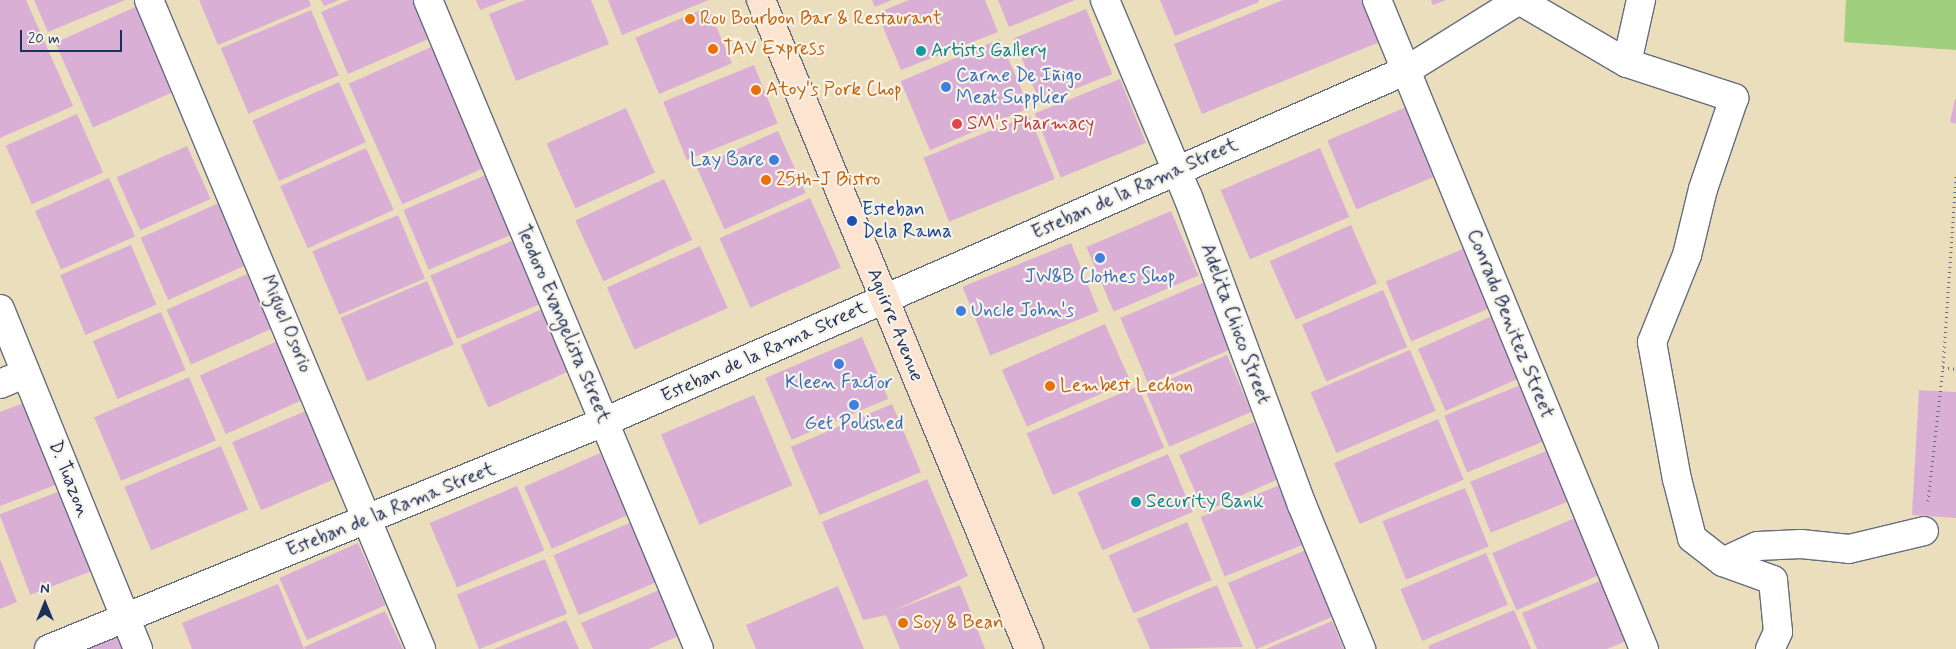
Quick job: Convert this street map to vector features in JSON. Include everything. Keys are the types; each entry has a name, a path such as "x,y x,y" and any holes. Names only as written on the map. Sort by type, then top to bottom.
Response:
{"street":[{"name":"Miguel Osorio","path":"149,0 421,649"},
{"name":"Teodoro Evangelista Street","path":"428,0 699,649"},
{"name":"Aguirre Avenue","path":"761,0 1029,649"},
{"name":"Adelita Chioco Street","path":"1105,0 1177,170 1302,505 1360,649"},
{"name":"Conrado Benitez Street","path":"1377,0 1644,649"},
{"name":"Esteban de la Rama Street","path":"49,649 126,620 604,422 1406,70 1519,0"},
{"path":"1519,0 1627,63 1734,98 1703,189 1687,255 1652,342 1677,479 1692,538 1723,562 1773,580 1778,632 1770,649"},
{"path":"1627,63 1641,0"},
{"name":"D. Tuazon","path":"0,309 138,649"},
{"path":"0,384 26,373"},
{"path":"1723,562 1758,546 1801,544 1849,549 1924,532"}],"path":[{"path":"1924,532 1943,367 1956,175"},
{"path":"1943,367 1956,369"}],"green space":[{"path":"1846,0 1956,0 1956,50 1844,42"}],"building":[{"path":"0,0 26,0 73,106 0,138"},
{"path":"34,0 125,0 48,32"},
{"path":"199,0 309,0 311,6 218,45"},
{"path":"321,0 339,0 324,6"},
{"path":"349,0 417,0 433,37 348,74 321,12"},
{"path":"476,0 506,0 480,10"},
{"path":"525,0 591,0 609,44 516,81 489,14"},
{"path":"608,0 709,0 622,35"},
{"path":"872,0 892,0 875,7"},
{"name":"Artists Gallery","path":"909,0 985,0 998,32 901,70 877,13"},
{"path":"998,0 1075,0 1009,27"},
{"path":"1160,0 1258,0 1259,2 1175,36"},
{"path":"1283,0 1364,0 1382,41 1202,114 1174,44"},
{"path":"1431,0 1446,0 1433,5"},
{"path":"142,4 180,89 93,128 55,43"},
{"path":"708,7 732,63 659,94 635,38"},
{"path":"1086,9 1112,74 1040,103 1014,38"},
{"path":"311,10 339,75 249,114 221,48"},
{"path":"1000,39 1029,108 930,150 901,81"},
{"path":"440,43 494,164 402,204 349,84"},
{"path":"754,65 778,123 687,160 663,102"},
{"path":"1120,79 1146,143 1061,177 1035,113"},
{"path":"339,82 366,142 279,181 252,121"},
{"path":"1956,99 1956,124 1950,122"},
{"path":"1411,105 1440,174 1357,210 1327,141"},
{"path":"626,108 655,173 575,208 547,143"},
{"path":"77,114 103,172 32,204 6,146"},
{"path":"1029,115 1055,179 949,222 923,158"},
{"path":"778,131 806,193 724,229 697,167"},
{"path":"187,146 211,199 140,230 117,177"},
{"path":"366,148 394,210 308,248 280,186"},
{"path":"1320,148 1349,217 1250,259 1221,190"},
{"path":"488,174 513,234 429,270 403,210"},
{"path":"109,178 135,236 61,269 35,211"},
{"path":"664,179 692,240 603,281 575,220"},
{"path":"810,198 841,267 750,308 720,238"},
{"path":"221,202 249,264 168,300 141,238"},
{"path":"1171,211 1198,275 1114,311 1086,247"},
{"path":"398,215 425,279 339,315 312,251"},
{"path":"1351,225 1377,283 1296,320 1270,261"},
{"path":"514,240 541,304 457,339 430,276"},
{"path":"1071,243 1099,312 990,355 963,287"},
{"path":"131,245 156,305 86,335 60,275"},
{"path":"700,246 728,308 634,350 607,287"},
{"path":"1465,248 1490,308 1411,341 1386,282"},
{"path":"247,274 271,329 191,365 167,310"},
{"path":"427,281 454,345 367,381 340,318"},
{"path":"1205,282 1233,348 1148,384 1120,318"},
{"path":"1383,290 1407,347 1326,381 1302,324"},
{"path":"551,305 579,367 488,407 461,345"},
{"path":"161,312 186,370 117,399 93,341"},
{"path":"1492,316 1520,378 1446,411 1418,349"},
{"path":"1105,324 1130,381 1027,427 1002,370"},
{"path":"862,337 888,399 792,440 765,378"},
{"path":"282,339 308,397 226,434 200,376"},
{"path":"1410,350 1436,411 1336,453 1311,392"},
{"path":"1227,355 1251,412 1169,447 1145,390"},
{"path":"189,377 216,441 121,481 94,417"},
{"path":"1523,384 1546,441 1467,472 1444,416"},
{"path":"1138,386 1164,448 1053,495 1027,433"},
{"path":"1919,390 1956,392 1956,518 1912,515"},
{"path":"754,395 792,485 699,525 661,434"},
{"path":"26,402 58,484 0,506 0,412"},
{"path":"892,404 921,472 820,515 791,447"},
{"path":"315,407 344,475 261,510 232,442"},
{"path":"1438,419 1464,480 1360,524 1334,463"},
{"path":"1254,422 1279,479 1204,512 1179,455"},
{"path":"221,446 248,510 151,551 124,487"},
{"path":"1549,450 1570,501 1491,533 1470,482"},
{"path":"600,453 628,515 552,549 524,487"},
{"name":"Security Bank","path":"1168,454 1193,512 1102,550 1078,492"},
{"path":"927,479 968,576 893,611 960,585 985,649 900,649 886,615 863,620 822,522"},
{"path":"1285,483 1309,542 1225,576 1201,517"},
{"path":"517,486 544,550 457,588 430,523"},
{"path":"1465,488 1489,546 1406,580 1382,521"},
{"path":"63,490 94,570 30,595 0,514"},
{"path":"1575,518 1599,575 1516,610 1492,553"},
{"path":"639,519 664,579 579,615 553,555"},
{"path":"1187,522 1212,580 1133,613 1109,555"},
{"path":"358,543 386,605 307,640 279,578"},
{"path":"1308,549 1336,615 1256,649 1228,583"},
{"path":"1486,553 1508,605 1422,641 1400,589"},
{"path":"0,559 17,602 0,609"},
{"path":"545,559 567,614 479,649 457,595"},
{"path":"1600,581 1626,641 1607,649 1537,649 1522,613"},
{"path":"278,584 304,649 192,649 182,623"},
{"path":"1217,585 1243,647 1150,649 1137,619"},
{"path":"838,586 864,649 756,649 746,625"},
{"path":"664,588 683,634 649,649 593,649 581,623"},
{"path":"1514,610 1531,649 1429,649 1428,646"},
{"path":"385,611 403,649 305,649 304,647"},
{"path":"566,620 579,649 494,649"},
{"path":"1332,621 1344,649 1266,649"},
{"path":"115,633 122,649 73,649"}],"place":[{"name":"Rou Bourbon Bar & Restaurant","path":"690,19"},
{"name":"TAV Express","path":"713,49"},
{"name":"Artists Gallery","path":"921,51"},
{"name":"Carne De Iñigo Meat Supplier","path":"946,87"},
{"name":"Atoy's Pork Chop","path":"756,90"},
{"name":"SM's Pharmacy","path":"957,124"},
{"name":"Lay Bare","path":"774,160"},
{"name":"25th-J Bistro","path":"766,180"},
{"name":"Esteban Dela Rama","path":"852,221"},
{"name":"JW&B Clothes Shop","path":"1100,258"},
{"name":"Uncle John's","path":"961,311"},
{"name":"Kleen Factor","path":"839,364"},
{"name":"Lembest Lechon","path":"1050,386"},
{"name":"Get Polished","path":"854,405"},
{"name":"Security Bank","path":"1136,502"},
{"name":"Soy & Bean","path":"903,623"}]}
